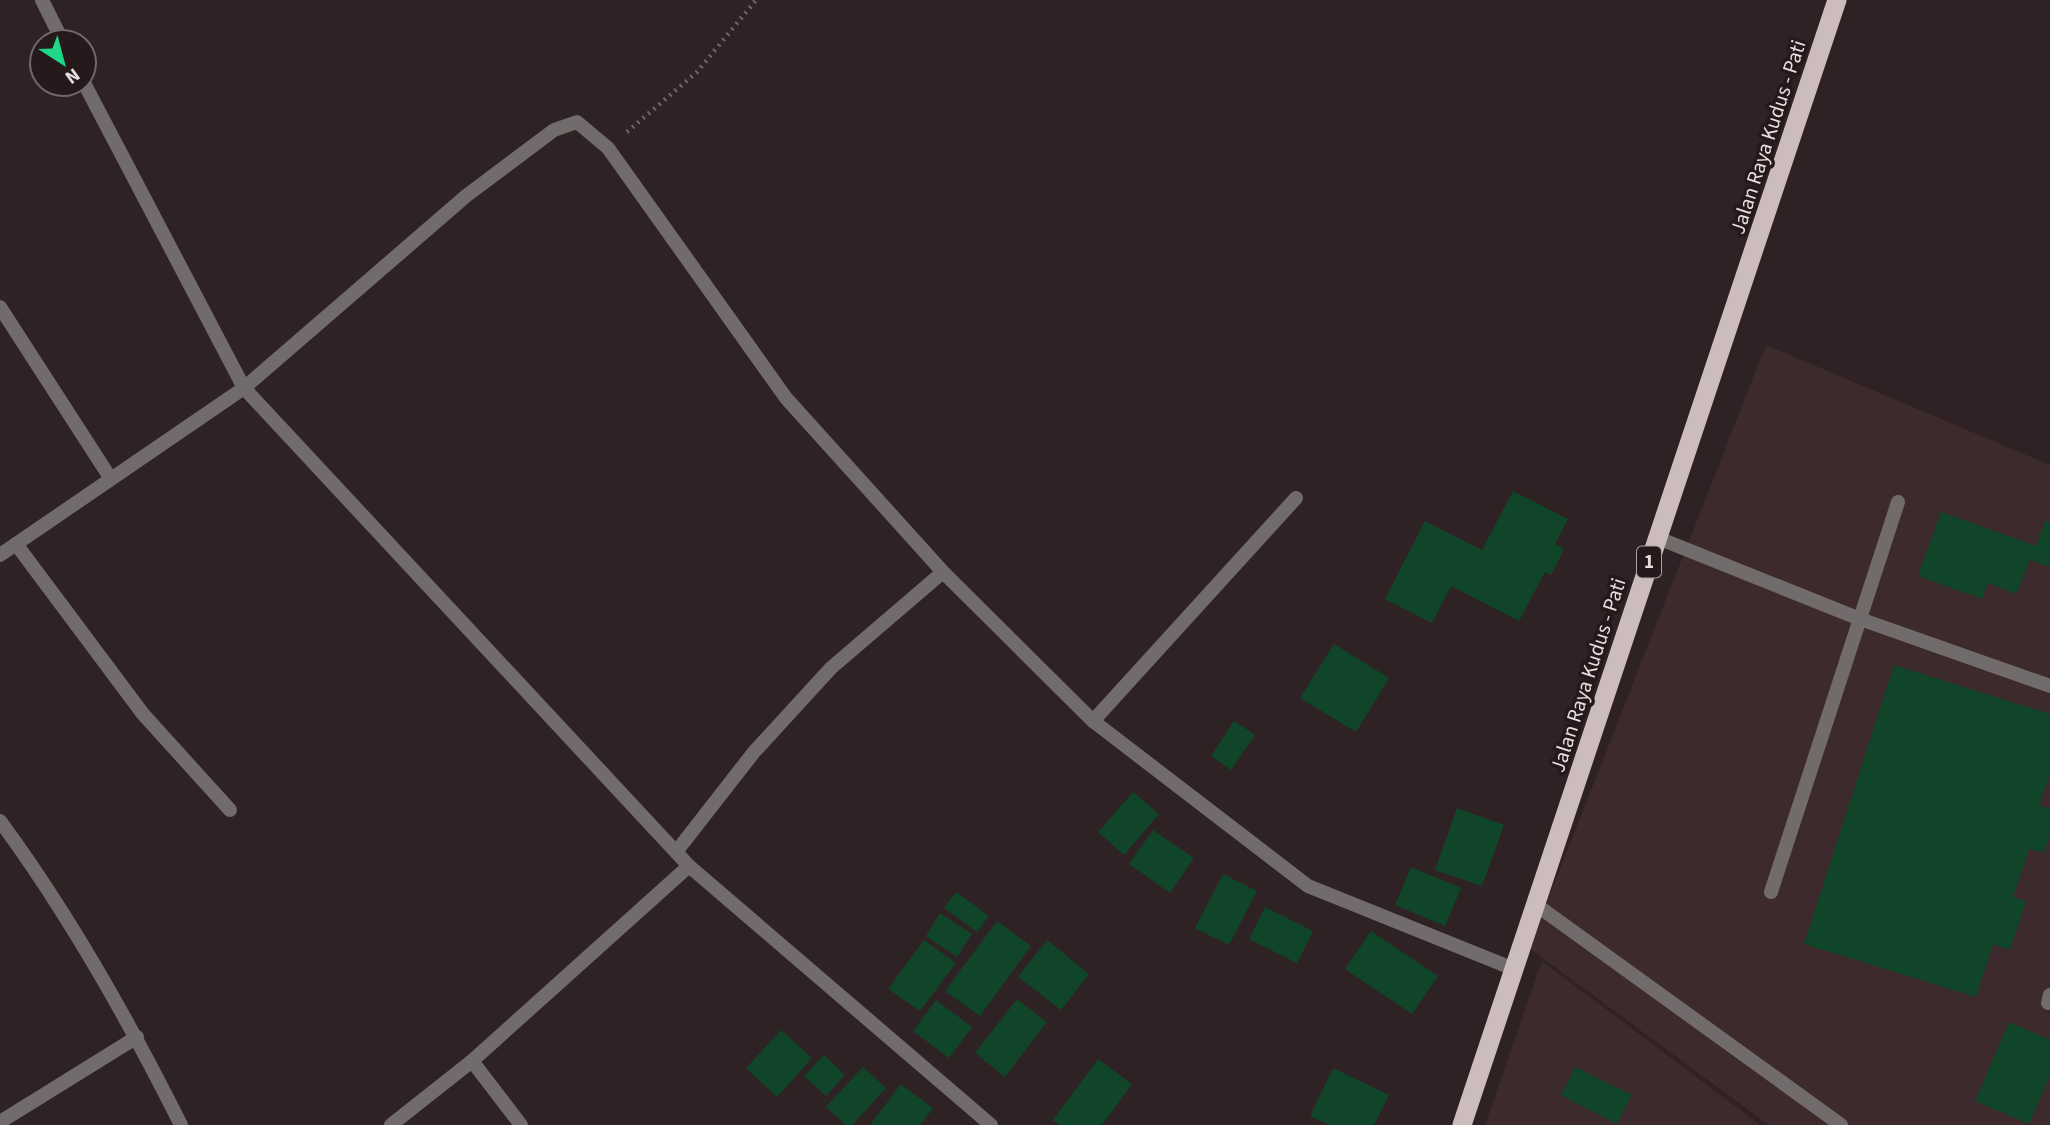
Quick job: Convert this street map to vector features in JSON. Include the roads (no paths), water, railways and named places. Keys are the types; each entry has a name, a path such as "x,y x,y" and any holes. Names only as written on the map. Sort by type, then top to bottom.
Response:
{"highway":[{"name":"Jalan Raya Kudus - Pati","path":"1462,1125 1837,0"}],"street":[{"path":"43,0 57,28"},
{"path":"92,98 243,388 689,866 991,1125"},
{"path":"0,555 243,388 466,196 554,130 577,122 608,148 786,398 943,572 1093,721 1308,886 1514,969"},
{"path":"0,307 111,479"},
{"path":"1093,721 1296,498"},
{"path":"1771,892 1898,502"},
{"path":"1658,538 1860,619 2050,686"},
{"path":"16,544 143,714 230,810"},
{"path":"676,852 754,752 831,668 943,572"},
{"path":"0,821 42,878 137,1037 181,1125"},
{"path":"391,1125 472,1061 689,866"},
{"path":"1535,904 1841,1125"},
{"path":"0,1122 137,1037"},
{"path":"472,1061 521,1125"}]}
